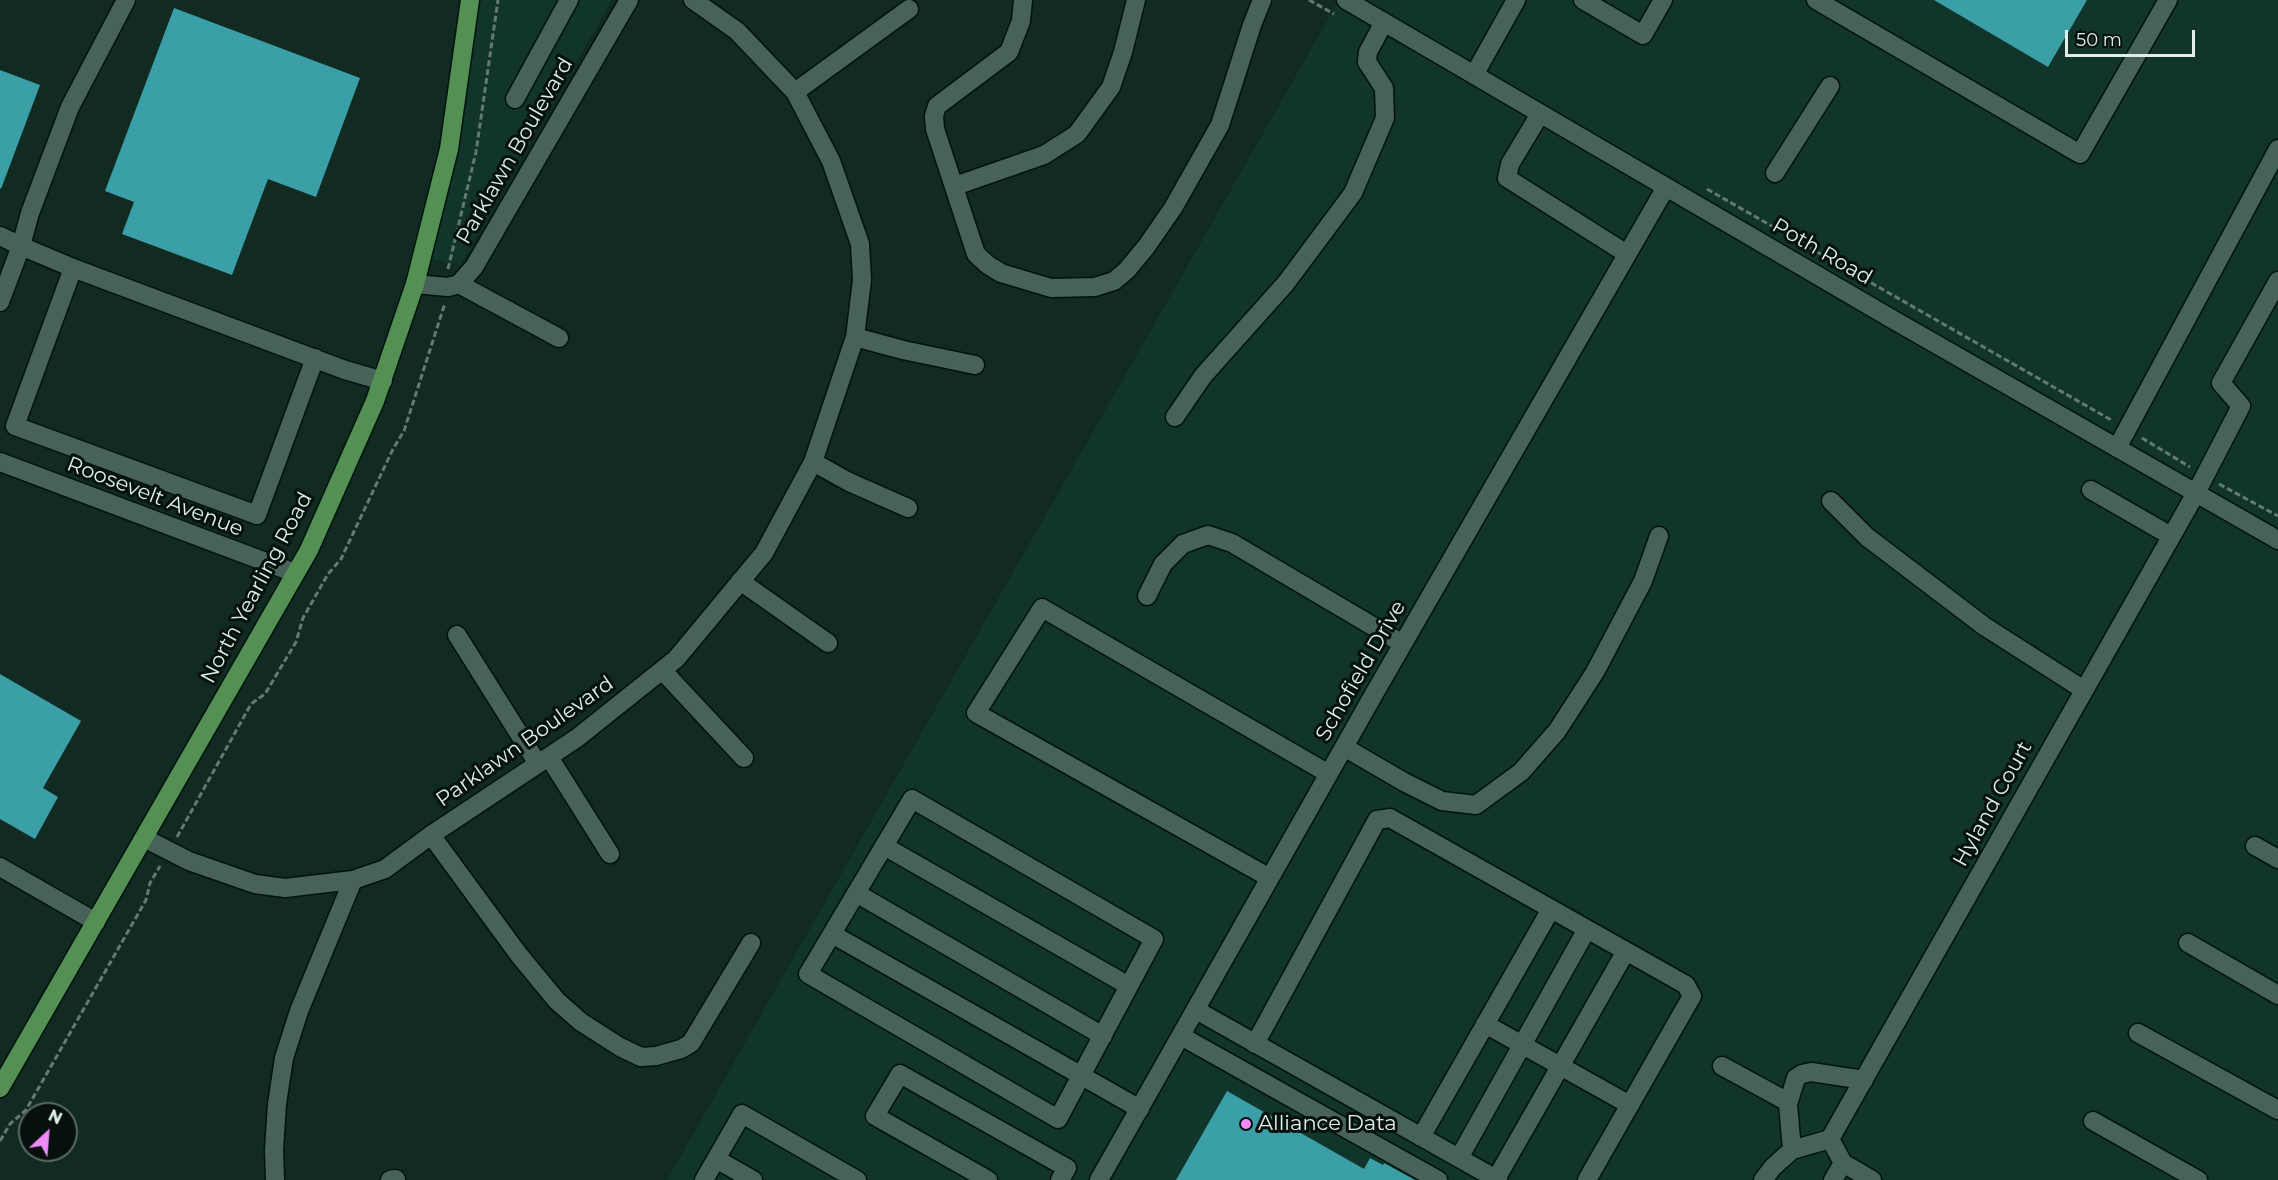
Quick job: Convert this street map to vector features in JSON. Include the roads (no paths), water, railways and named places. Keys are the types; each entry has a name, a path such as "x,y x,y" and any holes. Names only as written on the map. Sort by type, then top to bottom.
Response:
{"main road":[{"name":"North Yearling Road","path":"0,1088 309,550 383,381 416,284 449,149 470,0"}],"street":[{"path":"0,302 21,246 30,213 70,107 126,0"},
{"path":"515,99 570,0"},
{"name":"Parklawn Boulevard","path":"459,284 474,267 629,0"},
{"name":"Parklawn Boulevard","path":"144,837 189,861 255,884 285,888 353,880 385,869 430,835 577,738 676,659 764,553 813,462 855,337 862,280 860,244 831,161 795,92 737,31 693,0"},
{"path":"1023,0 1021,21 1009,52 937,106 934,116 935,129 976,254 1001,273 1051,288 1095,287 1114,281 1127,270 1166,218 1220,124 1262,0"},
{"path":"955,186 1044,155 1077,134 1111,87 1123,52 1136,0"},
{"name":"Poth Road","path":"1346,0 2278,540"},
{"path":"1474,75 1516,0"},
{"path":"1585,1 1643,35 1663,0"},
{"path":"1816,0 2080,154 2168,0"},
{"path":"795,92 909,9"},
{"path":"1175,417 1203,376 1286,283 1353,193 1385,118 1384,88 1367,62 1368,52 1384,22"},
{"path":"1775,173 1830,86"},
{"path":"1540,114 1510,164 1507,178 1628,254"},
{"path":"2117,448 2278,149"},
{"name":"Schofield Drive","path":"1099,1180 1344,747 1666,187"},
{"path":"0,236 73,268 345,370 383,381"},
{"path":"73,268 15,426 258,515 315,358"},
{"name":"Hyland Court","path":"1830,1139 2196,493 2241,406 2221,383 2278,281"},
{"path":"416,284 436,287 459,284 559,338"},
{"path":"855,337 975,365"},
{"name":"Roosevelt Avenue","path":"0,462 295,573"},
{"path":"813,462 849,482 908,508"},
{"path":"2091,490 2171,536"},
{"path":"1831,501 1867,537 1984,626 2084,690"},
{"path":"1147,596 1162,564 1176,550 1183,544 1208,535 1232,543 1403,644"},
{"path":"1344,747 1442,801 1476,805 1521,772 1557,731 1595,672 1643,581 1659,536"},
{"path":"740,581 828,643"},
{"path":"1270,879 976,713 1042,608 1329,774"},
{"path":"457,635 610,854"},
{"path":"662,670 744,758"},
{"path":"912,799 1154,939 1058,1119 808,975 884,846 912,799"},
{"path":"1255,1044 1377,820 1390,818 1686,985 1692,996 1587,1180"},
{"path":"430,835 519,955 557,1001 581,1022 620,1047 641,1057 656,1056 681,1049 691,1043 751,943"},
{"path":"884,846 1129,986"},
{"path":"2255,846 2278,859"},
{"path":"0,867 96,922"},
{"path":"275,1180 277,1104 284,1058 299,1011 353,880"},
{"path":"856,893 1103,1036"},
{"path":"1421,1137 1551,909"},
{"path":"1459,1158 1587,929"},
{"path":"832,934 1140,1109"},
{"path":"2188,943 2278,995"},
{"path":"1196,1010 1497,1180 1626,951"},
{"path":"1485,1024 1630,1105"},
{"path":"2138,1033 2278,1110"},
{"path":"1181,1036 1438,1180"},
{"path":"1722,1066 1788,1102"},
{"path":"1792,1150 1787,1115 1788,1102 1796,1078 1811,1072 1864,1080"},
{"path":"987,1180 875,1116 900,1074 1067,1168 1060,1180"},
{"path":"704,1180 742,1114 857,1180"},
{"path":"2093,1121 2198,1180"},
{"path":"1763,1180 1773,1167 1792,1150 1830,1139 1843,1163 1872,1180"},
{"path":"716,1159 753,1180"},
{"path":"1833,1180 1843,1163"},
{"path":"390,1180 396,1179"}],"place":[{"name":"Alliance Data","path":"1246,1124"}]}
